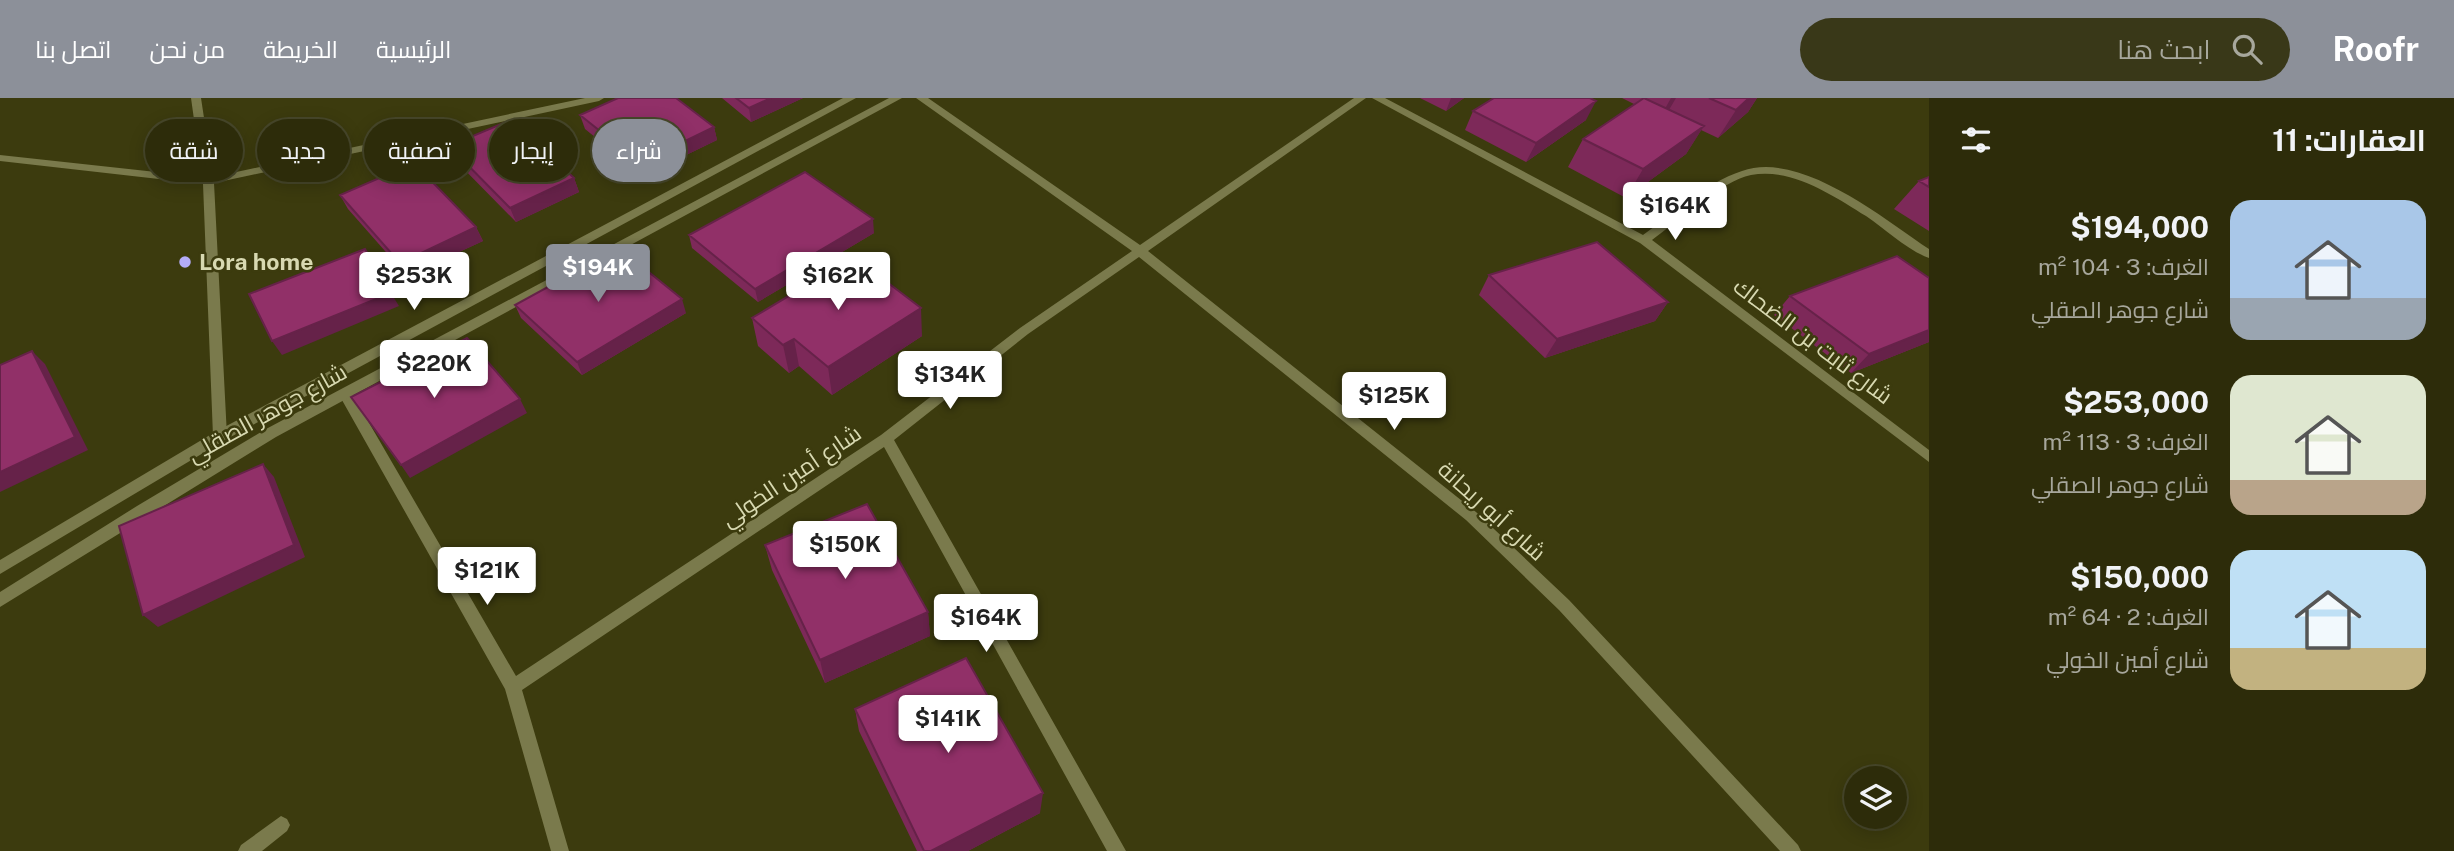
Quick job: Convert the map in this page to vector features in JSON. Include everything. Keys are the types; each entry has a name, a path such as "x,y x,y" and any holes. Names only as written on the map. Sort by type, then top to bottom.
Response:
{"street":[{"path":"196,98 199,119"},
{"path":"243,174 600,98"},
{"name":"شارع جوهر الصقلي","path":"0,568 220,436 851,98"},
{"name":"شارع جوهر الصقلي","path":"0,600 208,470 345,393 897,98"},
{"name":"شارع أبو ريحانة","path":"921,98 1141,252 1471,516 1564,605 1792,851"},
{"name":"شارع أمين الخولي","path":"513,687 886,439 1024,331 1361,98"},
{"name":"شارع ثابت بن الضحاك","path":"1377,98 1644,240 1929,457"},
{"path":"0,158 145,175"},
{"path":"1644,240 1732,179 1757,169 1794,175 1821,187 1929,254"},
{"path":"208,182 220,436"},
{"path":"345,393 513,687 560,851"},
{"path":"886,439 1117,851"},
{"path":"247,851 281,825"}],"building":[{"path":"618,98 676,98 714,127 686,141 686,119 592,119 592,125 580,115"},
{"path":"736,98 771,98 749,108"},
{"path":"1494,98 1590,98 1596,101 1536,143 1473,111"},
{"path":"1644,98 1704,126 1643,169 1583,139"},
{"path":"1709,98 1749,98 1736,110"},
{"path":"489,129 489,182 565,182 510,208 475,172 475,135"},
{"path":"805,172 873,219 755,289 689,235"},
{"path":"1929,177 1929,187 1919,181"},
{"path":"370,182 432,182 476,227 400,263 340,195"},
{"path":"1597,242 1668,302 1557,339 1489,275"},
{"path":"619,248 682,299 577,362 515,305"},
{"path":"365,249 391,293 272,341 249,294"},
{"path":"1897,256 1929,278 1929,330 1869,354 1790,296"},
{"path":"854,257 921,308 828,367 794,339 783,345 752,318"},
{"path":"467,338 520,399 401,465 351,397"},
{"path":"32,351 75,437 0,472 0,365"},
{"path":"263,464 294,545 143,615 119,526"},
{"path":"867,504 928,612 820,660 765,545"},
{"path":"966,658 1043,793 931,851 924,851 855,709"}],"place":[{"name":"Lora home","path":"185,262"}]}
